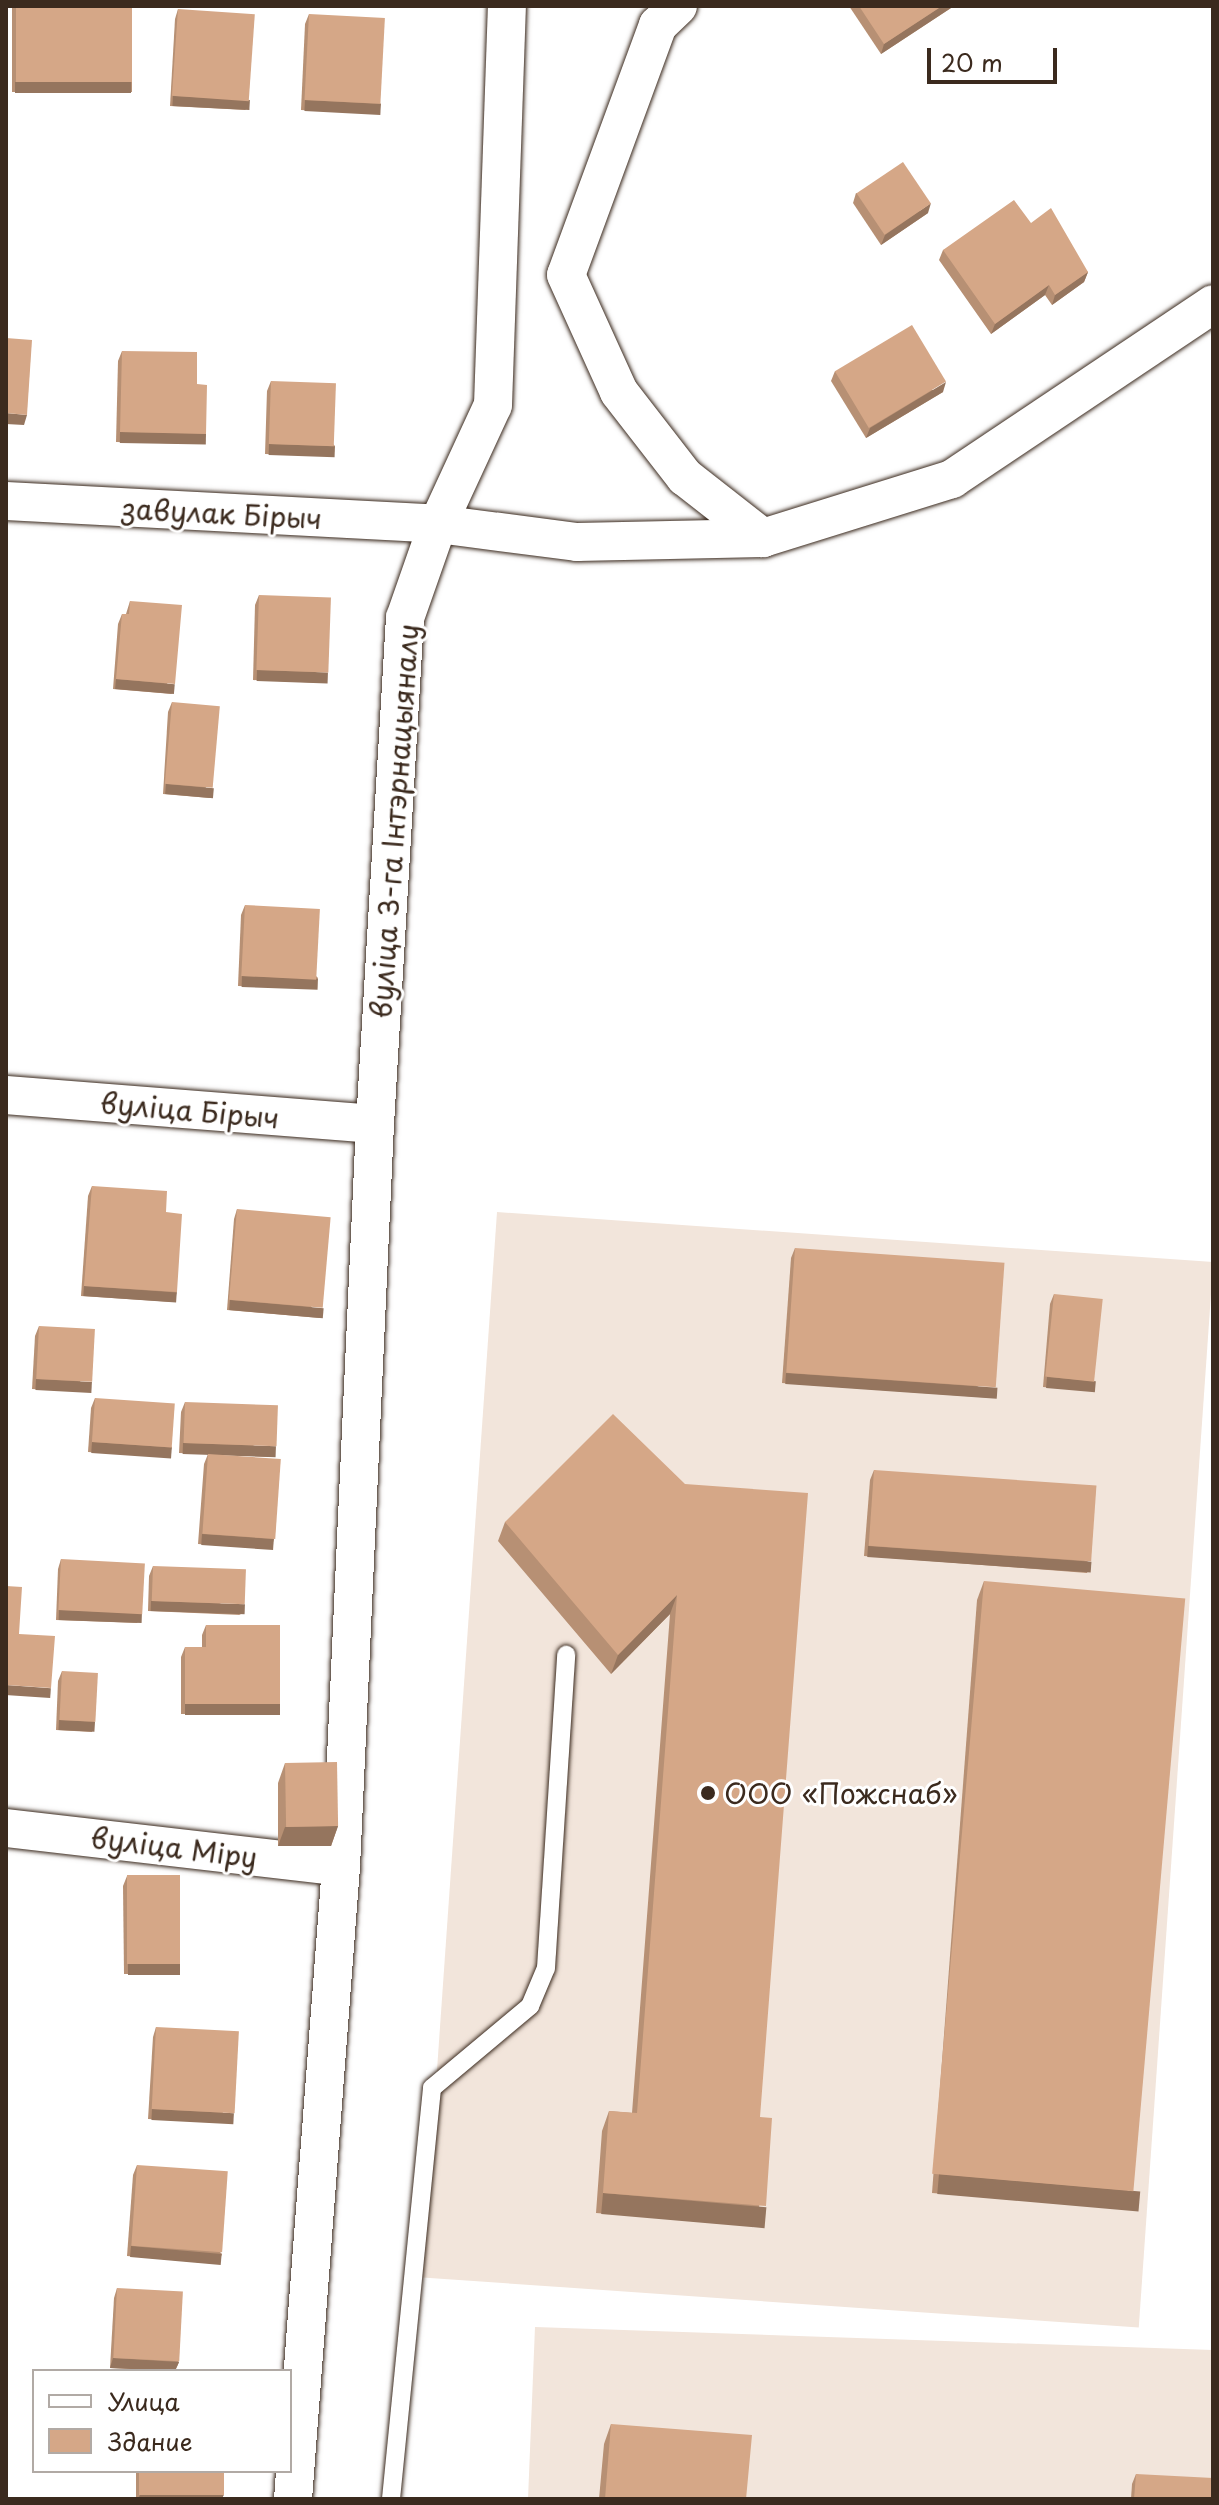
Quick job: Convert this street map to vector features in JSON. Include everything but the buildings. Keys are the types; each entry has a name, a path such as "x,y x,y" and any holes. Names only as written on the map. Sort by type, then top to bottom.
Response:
{"street":[{"name":"вуліца 3-га Інтэрнацыяналу","path":"293,2499 341,1867 375,1124 405,618 438,524 493,405 507,6"},
{"path":"678,6 658,25 566,275 619,392 685,477 763,538"},
{"name":"завулак Бірыч","path":"6,501 438,524 577,542 763,538 952,479 1213,304"},
{"name":"вуліца Бірыч","path":"6,1095 375,1124"},
{"name":"вуліца Міру","path":"6,1828 341,1867"}],"lane":[{"path":"391,2499 432,2088 530,2006 546,1968 566,1655"}],"shaded area":[{"path":"497,1212 1213,1262 1139,2327 423,2277"},
{"path":"535,2327 1213,2350 1213,2499 528,2499"}],"place":[{"name":"ООО «Пожснаб»","path":"708,1793"}]}
